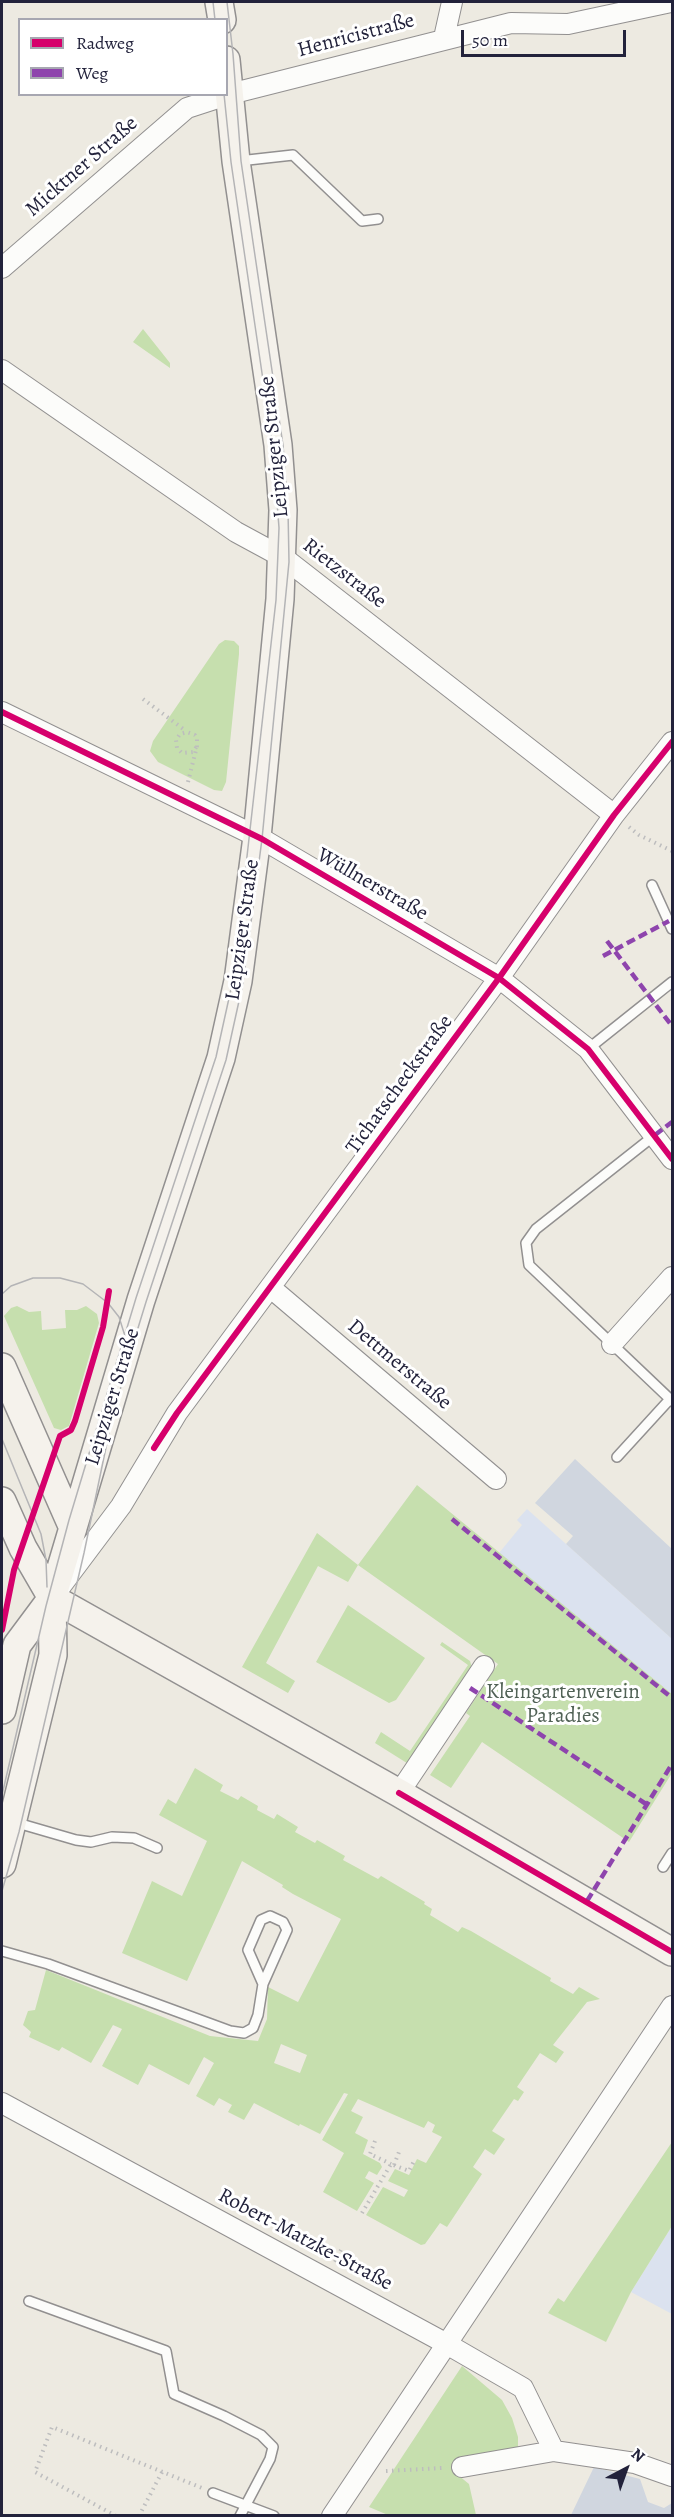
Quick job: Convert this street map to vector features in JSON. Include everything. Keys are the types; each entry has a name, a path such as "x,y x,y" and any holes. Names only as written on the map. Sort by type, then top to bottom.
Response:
{"main road":[{"path":"219,2 222,18"},
{"name":"Leipziger Straße","path":"2,1864 53,1655 52,1598 141,1300 221,1058 238,981 257,837 284,558 282,488 278,445 236,162 228,77"},
{"path":"2,1367 74,1528"},
{"path":"2,1501 23,1548 52,1598 399,1793 672,1952"},
{"name":"Leipziger Straße","path":"2,1710 16,1645 52,1598"}],"street":[{"path":"444,38 452,2"},
{"name":"Henricistraße","path":"230,94 444,38 511,23 568,24 670,2"},
{"name":"Micktner Straße","path":"2,268 187,108 224,96"},
{"name":"Rietzstraße","path":"2,370 236,532 284,558 614,815"},
{"name":"Wüllnerstraße","path":"2,712 257,837 499,978 588,1049 672,1159"},
{"name":"Tichatscheckstraße","path":"52,1598 121,1506 177,1413 499,978 614,815 672,742"},
{"path":"612,1344 672,1277"},
{"name":"Dettmerstraße","path":"271,1288 496,1479"},
{"path":"399,1793 484,1666"},
{"path":"332,2516 445,2343 672,2006"},
{"name":"Robert-Matzke-Straße","path":"2,2103 445,2343 523,2388 554,2451"},
{"path":"462,2467 554,2451 635,2463 672,2476"}],"lane":[{"path":"236,162 293,154 362,221 378,219"},
{"path":"652,885 672,929"},
{"path":"588,1049 672,982"},
{"path":"617,1456 671,1400 529,1265 526,1243 536,1229 655,1135"},
{"path":"12,1822 76,1840 91,1842 112,1837 134,1838 157,1848"},
{"path":"663,1868 672,1853"},
{"path":"2,1951 48,1964 230,2031 244,2033 253,2028 258,2015 263,1984 286,1930 283,1922 270,1916 261,1920 248,1950 263,1984"},
{"path":"29,2301 166,2351 174,2394 261,2435 273,2447 270,2459 240,2516"},
{"path":"213,2493 274,2516"}],"path":[{"path":"143,699 187,732 195,735 197,746 181,798"},
{"path":"187,732 180,734 176,740 179,751 189,754 197,746"},
{"path":"614,815 639,835 672,851"},
{"path":"375,2141 370,2154 392,2164 409,2171 415,2159"},
{"path":"362,2213 399,2152"},
{"path":"116,2516 34,2472 52,2427 213,2493"},
{"path":"362,2470 393,2472 462,2467"},
{"path":"139,2516 162,2472"}],"shaded area":[{"path":"575,1459 672,1549 672,1639 566,1544 573,1536 535,1503"},
{"path":"527,1509 672,1639 672,1694 499,1553 522,1525 517,1520"},
{"path":"672,2226 672,2314 631,2292"},
{"path":"594,2467 640,2479 648,2502 664,2508 672,2503 672,2515 571,2515"}],"green space":[{"path":"143,329 170,363 170,368 133,342"},
{"path":"225,640 234,641 239,646 239,654 226,782 222,791 214,790 158,762 150,751 153,741 219,644"},
{"path":"17,1306 29,1312 41,1311 42,1330 66,1328 65,1310 77,1310 86,1306 97,1314 99,1323 69,1426 61,1430 54,1428 4,1316 11,1308"},
{"name":"Kleingartenverein Paradies","path":"417,1485 672,1694 672,1773 629,1842 482,1742 451,1788 430,1775 470,1716 466,1713 498,1664 358,1565"},
{"path":"317,1533 358,1565 348,1582 318,1566 266,1663 295,1681 288,1693 242,1667"},
{"path":"348,1605 425,1658 396,1700 389,1703 316,1662"},
{"path":"442,1642 470,1661 473,1671 410,1765 375,1743 381,1732 410,1751 468,1665 440,1645"},
{"path":"195,1768 223,1785 220,1791 238,1800 241,1796 258,1806 257,1810 274,1819 277,1814 298,1827 295,1832 315,1843 317,1840 345,1856 343,1860 378,1879 381,1876 425,1902 424,1904 432,1909 430,1915 458,1932 462,1927 471,1931 551,1978 550,1981 573,1994 579,1987 600,1999 587,2002 553,2045 564,2052 556,2063 540,2053 517,2087 524,2092 518,2101 514,2099 492,2131 505,2139 494,2155 485,2149 473,2167 482,2174 447,2227 440,2223 425,2244 421,2245 366,2215 383,2187 404,2197 408,2190 388,2181 395,2169 409,2175 417,2159 426,2163 442,2137 432,2132 435,2125 428,2121 424,2128 358,2099 351,2111 363,2117 355,2133 368,2140 363,2154 380,2163 382,2167 377,2175 369,2171 365,2178 374,2183 357,2211 323,2192 344,2153 322,2140 348,2094 344,2093 320,2134 254,2103 244,2120 228,2112 232,2105 219,2098 214,2106 196,2096 214,2063 204,2057 189,2085 149,2064 138,2085 102,2066 122,2029 113,2025 91,2063 62,2047 59,2051 29,2037 31,2032 23,2025 28,2011 35,2010 46,1970 210,2036 258,2041 267,2019 268,1987 298,2002 341,1919 293,1894 282,1887 283,1885 242,1861 187,1981 122,1953 152,1881 182,1896 207,1841 159,1815 168,1799 176,1804","holes":["281,2044 307,2055 300,2073 274,2063"]},
{"path":"672,2142 672,2226 631,2292 606,2342 548,2313 558,2298 564,2302"},
{"path":"462,2366 502,2400 512,2418 518,2437 518,2450 456,2458 458,2475 469,2484 476,2515 388,2515 369,2507"}],"tram line":[{"path":"213,2 215,18"},
{"path":"2,1891 19,1832 126,1367 226,1060 243,983 262,839 289,562 288,510 283,445 241,161 227,2"},
{"path":"2,1795 46,1606 69,1520 136,1298 216,1057 233,980 276,600 279,528 273,448 231,162 224,96"},
{"path":"2,1294 11,1286 33,1278 60,1278 83,1284 108,1303 119,1317 125,1336"},
{"path":"2,1439 41,1534 46,1560 47,1587"}],"marked path":[{"path":"603,956 669,921"},
{"path":"607,941 672,1026"},
{"path":"655,1135 672,1122"},
{"path":"452,1519 672,1698"},
{"path":"470,1688 646,1804"},
{"path":"587,1901 672,1764"}],"cycle path":[{"path":"2,712 262,839 499,978 588,1049 672,1159"},
{"path":"154,1448 177,1413 499,978 614,815 672,742"},
{"path":"2,1630 14,1570 60,1436 71,1430 75,1421 103,1327 109,1291"},
{"path":"399,1793 672,1952"}]}
